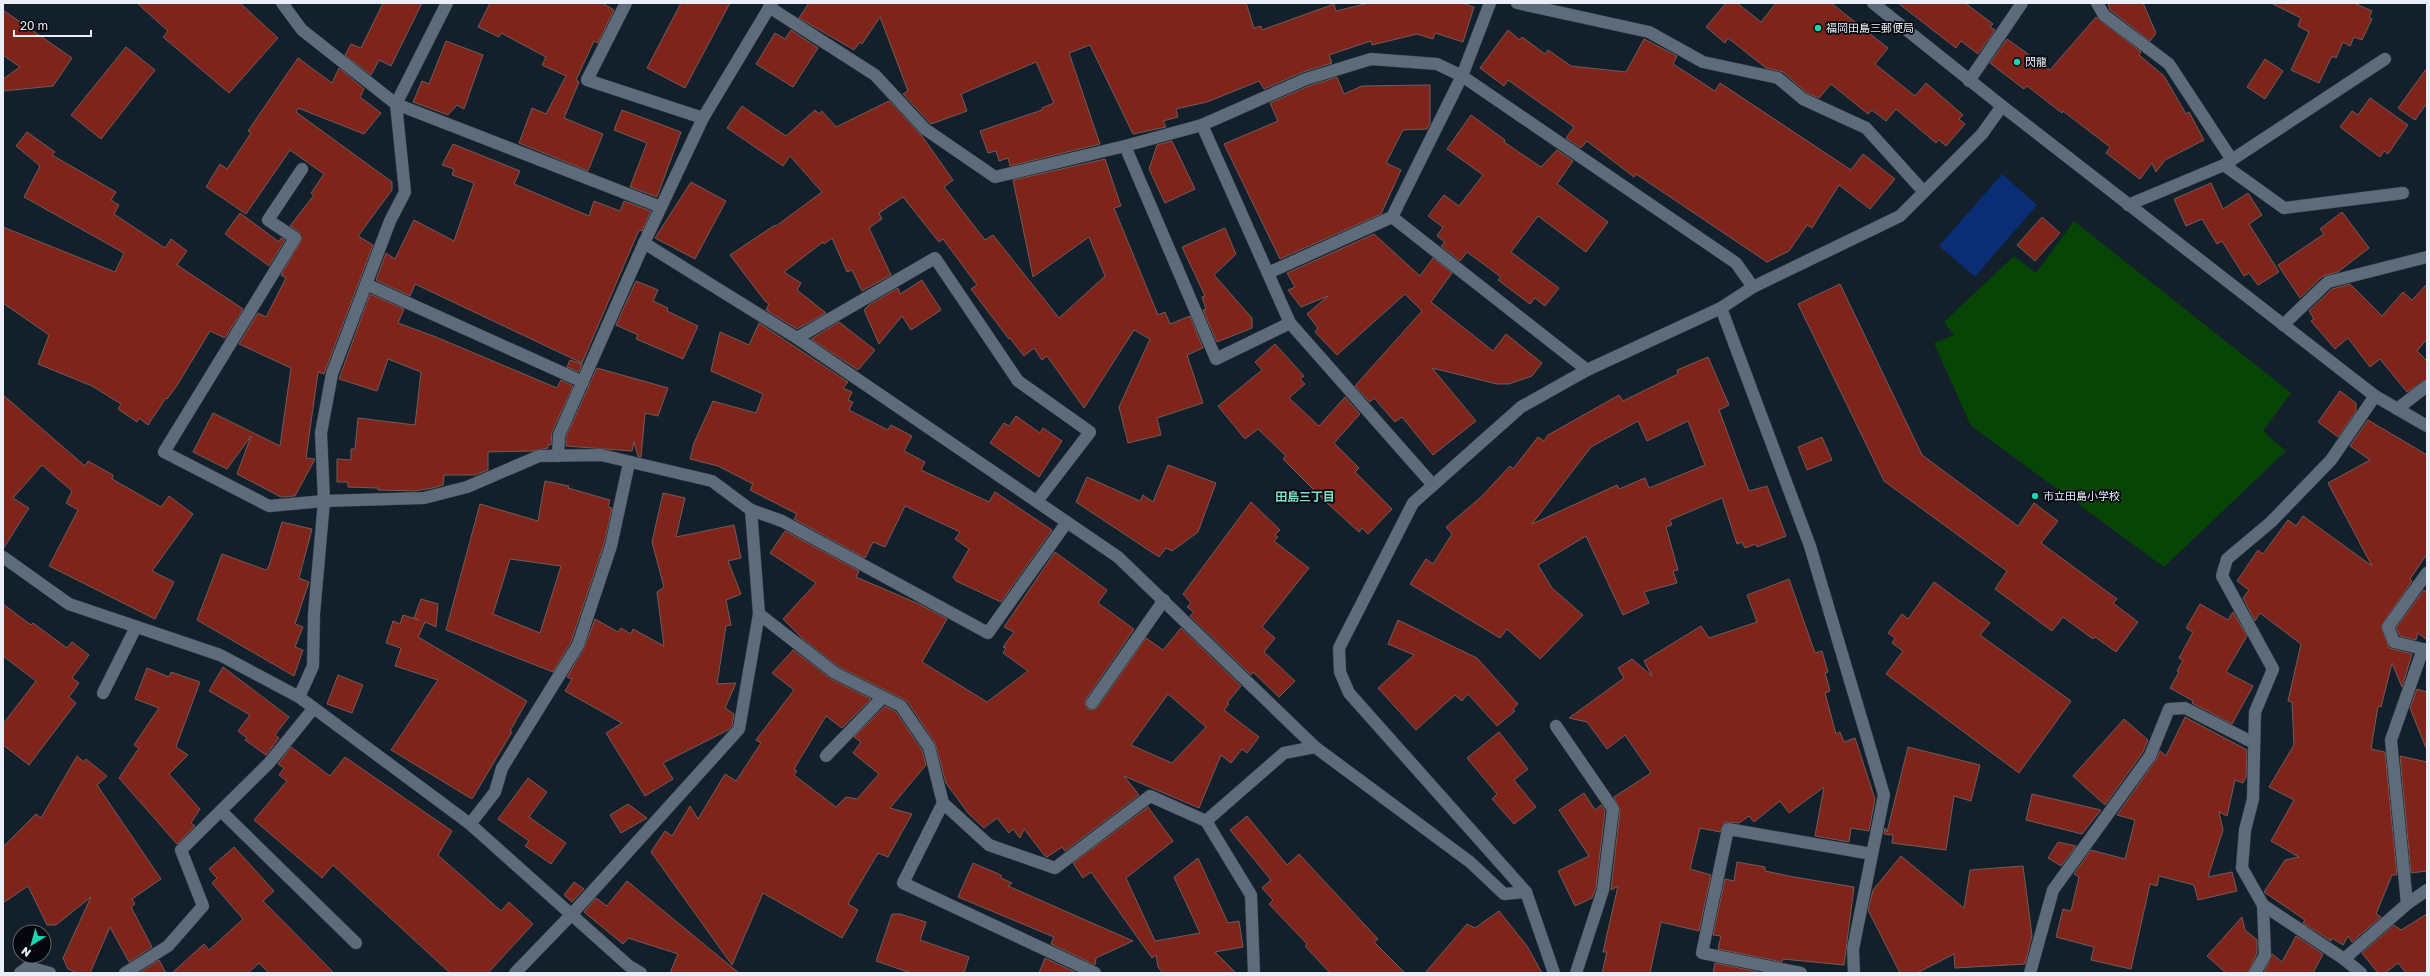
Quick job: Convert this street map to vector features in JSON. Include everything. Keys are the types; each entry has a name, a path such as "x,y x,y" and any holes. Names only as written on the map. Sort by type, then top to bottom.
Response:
{"street":[{"path":"282,3 302,30 396,104 661,206"},
{"path":"299,696 313,666 314,614 324,501 321,433 332,374 390,221 405,192 396,104 447,3"},
{"path":"626,3 587,80 703,118"},
{"path":"1268,273 1392,217 1462,76 1490,3"},
{"path":"1516,3 1649,32 1703,62 1778,78 1803,99 1866,128 1924,192"},
{"path":"1969,81 2022,3"},
{"path":"2098,3 2104,15 2169,64 2228,163 2284,208 2403,193"},
{"path":"1877,4 1969,81 2375,396 2427,426"},
{"path":"558,456 560,435 661,206 703,118 771,5 875,75 926,129 995,177 1125,146 1202,125 1306,80 1371,59 1437,64 1462,76 1736,263 1753,287"},
{"path":"2128,205 2228,163 2385,59"},
{"path":"1554,973 1526,892 1349,693 1340,672 1339,648 1413,503 1520,407 1587,370 1721,308 1753,287 1900,216 1982,134 2002,106"},
{"path":"1202,125 1290,323 1433,485"},
{"path":"1125,146 1216,359 1290,323"},
{"path":"302,169 268,220 295,238 164,452 269,506 324,501 424,498 467,487 539,456 602,455 629,463 712,481 751,510 782,521 988,633 1067,522"},
{"path":"1392,217 1587,370"},
{"path":"644,243 797,338 1118,557 1315,747 1470,862 1504,894 1526,892"},
{"path":"2283,325 2328,282 2427,257"},
{"path":"797,338 935,258 1018,381 1090,432 1037,501"},
{"path":"366,284 583,382"},
{"path":"1721,308 1810,546 1884,795 1853,949 1854,973"},
{"path":"2397,409 2427,386"},
{"path":"2361,973 2344,959 2263,905 2242,868 2245,830 2253,799 2255,712 2273,669 2222,576 2227,559 2271,522 2331,460 2375,396"},
{"path":"470,824 495,792 502,768 578,645 610,546 629,463"},
{"path":"515,973 571,915 739,729 759,614 751,510"},
{"path":"3,557 69,604 220,655 299,696 313,709 470,824 629,966 641,973"},
{"path":"2407,904 2390,740 2425,650 2394,642 2388,627 2427,573"},
{"path":"1092,704 1164,600"},
{"path":"759,614 835,673 902,706 929,747 943,803 989,845 1055,868 1150,796 1206,822 1251,895 1254,973"},
{"path":"103,693 136,627"},
{"path":"826,756 883,697"},
{"path":"2030,973 2053,890 2150,756 2169,709 2184,708 2254,743"},
{"path":"125,973 168,946 203,906 181,850 270,763 313,709"},
{"path":"1556,726 1613,809 1603,890 1576,973"},
{"path":"1206,822 1284,753 1315,747"},
{"path":"943,803 903,883 1095,973"},
{"path":"221,811 356,943"},
{"path":"1800,973 1702,953 1728,829 1872,854"},
{"path":"2344,959 2407,904 2427,890"},
{"path":"2255,973 2265,955 2263,905"},
{"path":"20,973 28,967 50,973"}],"green space":[{"path":"2074,221 2291,393 2263,431 2286,451 2164,567 1971,426 1934,343 1954,335 1944,322 2014,256 2036,273"}],"water":[{"path":"2002,174 2037,205 1975,277 1939,246"}],"building":[{"path":"137,3 240,3 278,38 229,93 163,37 168,31"},
{"path":"383,3 422,3 391,66 379,60 371,75 345,55 351,44 361,48"},
{"path":"490,3 602,3 614,10 598,43 594,41 576,80 579,82 564,118 603,134 588,171 519,143 532,108 546,114 566,76 542,65 546,57 501,33 499,37 478,27"},
{"path":"681,3 730,3 685,88 647,68"},
{"path":"809,3 1246,3 1254,28 1261,26 1262,30 1334,4 1336,11 1369,3 1462,3 1474,7 1463,42 1435,33 1433,39 1417,34 1372,45 1371,41 1329,55 1332,63 1303,72 1264,89 1259,81 1207,102 1176,109 1178,117 1163,121 1166,127 1133,134 1090,45 1069,53 1100,144 1010,166 1008,158 999,161 996,151 988,153 980,131 1042,110 1042,108 1054,103 1036,62 961,94 967,111 931,124 903,94 908,91 880,17 862,44 860,42 854,50 799,18"},
{"path":"1726,3 1737,3 1761,22 1776,3 1831,3 1888,48 1875,64 1915,96 1926,83 1963,115 1959,119 1965,124 1946,146 1939,140 1936,143 1896,109 1886,121 1872,110 1868,114 1831,84 1819,98 1807,93 1783,72 1766,68 1728,38 1725,43 1706,27"},
{"path":"1898,3 1965,3 1993,24 1990,27 1995,30 1978,54 1961,41 1956,48"},
{"path":"2108,3 2143,3 2156,33 2150,41 2110,10"},
{"path":"2271,3 2354,3 2372,11 2369,17 2372,19 2362,40 2354,37 2350,46 2343,42 2336,58 2332,56 2319,83 2291,70 2309,32 2298,26 2301,18"},
{"path":"3,10 72,58 53,86 3,91 3,79 20,67 3,55"},
{"path":"2096,17 2141,52 2139,55 2164,76 2186,114 2189,112 2204,140 2165,160 2156,172 2152,163 2140,179 2106,153 2110,147 2063,111 2062,113 2027,86 2024,89 1990,63 2007,39 2050,70"},
{"path":"791,30 818,48 793,87 756,64 775,33 785,39"},
{"path":"1508,30 1520,40 1522,37 1545,54 1548,50 1571,66 1626,72 1644,39 1677,56 1673,64 1715,91 1720,83 1851,170 1863,154 1895,179 1870,209 1839,185 1812,228 1807,225 1789,251 1767,262 1636,174 1634,177 1587,141 1581,148 1566,138 1574,127 1508,80 1504,86 1480,68"},
{"path":"446,41 483,55 464,109 457,105 448,115 413,102 422,81 429,84"},
{"path":"126,47 155,70 101,139 71,115"},
{"path":"298,58 332,83 339,68 364,89 360,97 381,113 364,134 298,108 296,112 392,182 392,190 358,236 373,245 324,374 318,372 306,458 315,459 295,496 281,497 237,474 251,436 227,469 193,452 213,413 280,446 291,368 239,344 258,313 266,317 286,278 281,275 302,239 299,232 290,226 314,195 311,193 324,174 290,150 246,214 206,187 220,164 227,169 251,133 248,131"},
{"path":"2265,59 2283,71 2265,99 2247,87"},
{"path":"2427,68 2427,103 2415,120 2398,108"},
{"path":"1337,77 1344,94 1362,86 1430,85 1430,123 1427,129 1403,130 1386,163 1401,170 1381,214 1280,259 1224,144 1278,121 1270,103 1309,86"},
{"path":"2370,98 2408,125 2388,154 2384,151 2380,157 2340,127 2352,111 2358,115"},
{"path":"889,101 922,136 953,180 944,187 985,240 993,235 1059,318 1105,276 1089,237 1033,277 1013,180 1105,159 1121,206 1114,208 1158,315 1165,312 1170,324 1190,316 1203,348 1187,355 1203,403 1157,418 1161,435 1128,443 1119,407 1150,339 1134,330 1084,408 1047,356 1042,360 1034,348 1024,356 1010,338 1009,339 971,289 977,285 943,239 939,242 903,197 879,213 882,219 869,228 891,275 862,291 852,270 847,272 832,238 824,244 823,242 784,272 801,283 797,290 826,313 797,329 766,310 769,304 765,301 730,255 775,225 776,226 822,192 790,156 783,166 727,128 742,106 786,136 815,110 819,114 822,111 836,127"},
{"path":"622,110 681,132 657,197 630,187 647,143 614,130"},
{"path":"1471,115 1505,140 1504,142 1541,167 1557,150 1573,161 1557,184 1608,222 1586,252 1538,216 1511,252 1559,288 1545,306 1535,298 1530,304 1498,280 1501,277 1467,252 1460,261 1441,246 1445,242 1437,236 1443,227 1428,216 1444,195 1459,206 1483,175 1447,149"},
{"path":"27,132 55,152 52,155 116,192 111,200 119,205 114,214 165,248 171,239 187,251 177,265 243,309 225,338 210,331 176,387 167,399 166,398 148,425 139,418 137,422 118,409 121,404 92,386 38,364 49,335 3,303 3,227 115,272 124,253 24,197 40,166 16,146"},
{"path":"1172,141 1195,189 1165,203 1149,169 1157,145"},
{"path":"453,144 520,171 514,184 589,216 594,201 620,211 624,201 651,211 642,231 639,230 582,363 415,284 410,296 376,280 386,253 395,259 414,220 454,241 474,183 452,175 454,169 442,165"},
{"path":"691,182 726,201 695,259 655,238"},
{"path":"2211,183 2223,209 2248,193 2262,215 2249,224 2279,272 2258,285 2249,273 2244,276 2222,241 2217,244 2202,219 2186,226 2174,199"},
{"path":"2342,212 2369,248 2338,272 2323,276 2300,298 2278,265 2324,234 2320,229"},
{"path":"240,213 279,242 281,238 285,240 269,266 225,234"},
{"path":"2042,217 2060,233 2035,261 2017,245"},
{"path":"1225,228 1236,254 1214,275 1252,318 1252,328 1217,342 1203,310 1206,309 1202,297 1205,296 1182,247"},
{"path":"1374,234 1420,276 1433,258 1452,273 1431,302 1493,351 1506,334 1542,363 1532,376 1509,384 1497,384 1432,368 1476,421 1433,455 1402,417 1395,422 1374,398 1370,402 1355,386 1422,311 1405,294 1337,355 1315,332 1318,328 1307,314 1328,296 1301,307 1288,290 1295,287 1287,273"},
{"path":"922,280 941,310 911,330 902,316 879,344 864,310 869,305 898,288 900,294"},
{"path":"636,281 658,290 653,301 668,308 667,311 698,326 683,359 636,339 638,335 616,325"},
{"path":"1840,284 1922,455 2018,526 2034,503 2058,521 2041,543 2117,599 2113,603 2138,622 2116,652 2095,637 2093,639 2063,617 2052,631 1995,589 2007,571 1884,481 1798,304"},
{"path":"2350,284 2382,316 2403,292 2412,300 2427,284 2427,339 2417,351 2427,361 2427,379 2407,392 2380,359 2370,367 2348,338 2335,349 2311,321 2314,319 2309,311 2332,289"},
{"path":"370,294 404,309 398,323 436,337 557,388 561,380 573,386 552,432 551,445 548,445 548,448 531,451 488,452 488,470 475,475 444,475 443,485 433,488 415,491 378,490 378,488 348,487 348,482 337,482 337,459 351,460 351,449 355,449 358,418 415,425 421,372 388,359 377,391 339,379"},
{"path":"839,322 875,350 858,370 811,339"},
{"path":"759,323 848,382 843,388 852,392 848,400 853,402 849,410 888,430 891,425 912,436 904,451 925,462 921,470 989,502 995,492 1052,530 1001,602 956,581 953,577 969,549 955,539 960,532 905,506 885,547 873,542 865,558 794,519 797,514 750,490 753,484 718,466 690,459 694,443 713,401 756,413 763,394 711,371 720,332 749,345"},
{"path":"1275,344 1304,376 1300,379 1305,384 1289,398 1319,426 1345,397 1360,414 1334,443 1359,468 1355,472 1392,509 1368,534 1362,528 1359,532 1326,502 1283,459 1286,456 1258,429 1245,439 1218,406 1262,370 1255,362"},
{"path":"1708,357 1729,405 1719,410 1749,491 1767,486 1786,536 1757,547 1756,544 1745,548 1742,542 1737,544 1722,498 1670,520 1672,525 1666,527 1678,570 1673,571 1677,583 1644,592 1649,603 1623,615 1586,536 1538,565 1552,588 1583,615 1540,659 1507,629 1500,638 1410,584 1426,559 1433,564 1452,534 1446,527 1481,497 1510,466 1513,469 1538,437 1544,441 1548,435 1619,395 1623,401 1678,374 1677,370","holes":["1638,421 1647,441 1688,421 1705,465 1649,488 1645,478 1619,489 1617,485 1532,524 1591,447"]},
{"path":"570,360 582,364 579,372 567,367"},
{"path":"597,368 668,388 658,416 645,413 641,457 638,456 634,442 632,451 566,446 566,437"},
{"path":"2340,391 2356,403 2356,411 2338,437 2318,422"},
{"path":"3,395 85,466 88,461 113,475 112,479 161,507 169,496 193,514 152,571 174,582 155,619 49,566 78,510 66,503 72,491 42,465 13,498 29,508 3,549"},
{"path":"1016,416 1040,433 1043,428 1062,441 1039,477 990,443 1004,423 1009,426"},
{"path":"2368,420 2427,455 2427,554 2410,579 2412,581 2381,626 2389,648 2412,654 2402,687 2392,663 2381,707 2378,706 2371,749 2385,752 2397,875 2392,875 2376,914 2381,917 2352,942 2348,936 2343,945 2332,938 2331,941 2303,923 2305,920 2264,892 2285,860 2299,857 2271,841 2294,800 2269,787 2294,745 2292,702 2288,701 2301,644 2260,613 2255,621 2243,598 2249,590 2237,581 2258,550 2263,554 2288,520 2296,526 2303,516 2372,566 2328,483 2370,460 2350,446"},
{"path":"1822,437 1832,460 1807,470 1798,447"},
{"path":"1168,465 1216,483 1198,532 1172,551 1166,548 1159,557 1076,502 1087,477 1140,501 1143,495 1153,502"},
{"path":"545,481 569,486 568,488 610,500 608,507 612,508 604,544 571,642 553,672 446,630 480,504 538,521","holes":["510,559 561,566 540,633 493,614"]},
{"path":"663,493 685,498 676,537 734,525 741,558 728,561 741,594 726,600 731,625 726,626 717,684 736,683 725,708 734,714 732,726 728,730 663,763 673,779 645,796 606,733 622,723 565,691 572,679 567,677 584,649 595,619 618,632 621,628 631,634 633,629 664,646 657,592 664,587 652,542"},
{"path":"1251,502 1280,530 1275,535 1278,537 1274,541 1309,568 1262,627 1275,638 1264,652 1295,681 1279,697 1253,672 1251,675 1190,616 1194,612 1187,607 1191,603 1183,594"},
{"path":"282,522 312,529 299,578 309,582 295,624 303,627 295,647 303,650 294,676 197,620 222,554 266,570 269,566"},
{"path":"785,531 859,571 856,577 919,604 947,619 922,662 987,702 1028,671 1003,653 1006,648 1003,647 1014,632 1004,627 1055,552 1107,590 1098,603 1134,629 1086,699 1085,703 1087,709 1092,710 1098,707 1146,638 1163,650 1181,628 1241,686 1227,703 1229,704 1224,710 1259,737 1247,753 1242,749 1231,763 1221,755 1199,808 1124,776 1139,795 1065,851 1062,847 1047,857 1024,829 1020,838 1013,829 1009,833 997,818 984,828 968,813 946,783 935,743 907,701 839,667 803,639 783,619 816,583 770,553","holes":["1168,694 1206,727 1172,763 1131,745"]},
{"path":"1789,579 1815,653 1822,651 1828,672 1825,673 1830,691 1825,693 1836,734 1840,732 1844,742 1855,738 1875,799 1869,831 1851,828 1849,842 1815,836 1824,787 1789,813 1780,801 1754,822 1749,816 1739,823 1725,822 1720,832 1700,828 1690,869 1711,875 1699,931 1661,922 1650,973 1602,973 1607,952 1603,952 1618,886 1611,890 1620,810 1614,797 1651,773 1625,735 1607,749 1587,722 1569,718 1624,678 1618,668 1632,659 1652,676 1644,661 1701,626 1709,638 1757,622 1747,595"},
{"path":"1934,582 1990,623 1980,635 2071,701 2019,773 1886,674 1903,651 1892,643 1895,638 1888,633 1902,614 1908,619"},
{"path":"2424,590 2427,592 2427,640 2418,633 2416,640 2400,636 2396,628"},
{"path":"421,599 438,604 436,627 425,622 418,637 527,701 510,731 512,732 472,799 391,750 438,680 395,666 401,648 386,643 393,621 400,624 403,615 419,620 414,618"},
{"path":"3,604 31,625 33,623 67,648 72,642 89,655 72,678 79,683 69,697 76,703 29,765 3,745 3,724 36,681 3,656"},
{"path":"2200,604 2228,620 2233,612 2247,636 2226,672 2253,686 2232,724 2192,703 2193,701 2170,688 2179,672 2177,671 2183,660 2179,658 2193,632 2186,628"},
{"path":"1398,620 1477,658 1518,704 1513,709 1515,711 1497,726 1468,694 1462,701 1455,695 1416,730 1378,688 1414,655 1388,644"},
{"path":"793,650 831,679 871,699 842,728 826,716 794,769 797,771 794,775 836,807 846,797 857,799 879,774 853,753 861,742 854,737 885,706 896,712 922,750 926,765 890,808 912,814 888,857 878,853 848,904 858,910 842,938 763,893 732,965 651,852 665,831 672,836 690,806 698,819 725,774 736,781 761,743 756,740 794,690 772,673"},
{"path":"223,667 289,717 275,735 279,738 266,755 245,740 247,738 238,731 250,715 209,691"},
{"path":"147,668 169,677 171,672 200,682 176,747 188,755 169,774 200,809 191,823 195,826 177,844 119,778 139,748 134,745 159,708 135,699"},
{"path":"338,675 363,685 352,713 327,704"},
{"path":"2417,689 2427,692 2426,748 2410,708"},
{"path":"2185,717 2247,750 2246,777 2243,783 2235,780 2227,816 2219,812 2223,830 2208,877 2232,872 2237,891 2198,900 2194,885 2159,876 2157,886 2150,884 2131,969 2091,960 2094,947 2056,937 2063,909 2071,911 2079,877 2074,874 2091,850 2125,859 2135,820 2117,815 2156,760 2160,751 2166,756"},
{"path":"2124,719 2148,740 2143,752 2105,805 2073,776"},
{"path":"1499,732 1528,769 1514,780 1536,807 1514,824 1492,799 1497,794 1467,758"},
{"path":"291,747 330,776 345,757 452,831 438,855 501,911 509,902 533,924 488,973 450,973 333,865 322,878 254,820 287,781 279,775 284,768 278,764"},
{"path":"1908,747 1980,765 1971,801 1954,796 1946,850 1892,843 1893,835 1884,834 1885,828 1887,832"},
{"path":"77,756 84,762 86,759 107,776 97,785 161,879 132,899 135,904 131,907 152,947 129,962 110,927 90,973 78,973 68,969 63,958 91,897 56,925 47,924 28,886 3,903 3,847 36,814 41,818"},
{"path":"2400,756 2427,762 2427,871 2411,873"},
{"path":"528,778 547,792 529,817 566,843 551,864 525,846 529,841 498,819"},
{"path":"1584,793 1595,810 1601,805 1605,811 1596,888 1592,898 1575,906 1558,871 1589,856 1559,810"},
{"path":"2032,794 2101,810 2082,834 2026,820"},
{"path":"628,804 647,818 621,833 610,815"},
{"path":"1148,807 1173,841 1126,878 1155,941 1200,933 1174,877 1198,858 1228,923 1239,921 1243,947 1215,952 1236,973 1163,973 1158,967 1156,955 1152,958 1091,872 1083,878 1073,863"},
{"path":"1247,816 1287,865 1299,854 1378,939 1374,942 1405,973 1330,973 1305,946 1307,944 1269,904 1273,900 1262,888 1271,880 1230,830"},
{"path":"2058,842 2076,846 2061,866 2048,858"},
{"path":"234,847 274,891 263,901 334,973 269,973 259,963 248,973 172,973 204,944 209,950 243,919 212,883 217,878 209,869"},
{"path":"1901,856 1964,908 1970,870 2023,866 2032,936 2025,964 1955,968 1954,954 1917,973 1900,973 1868,910 1873,890"},
{"path":"1737,862 1765,867 1765,871 1854,887 1844,965 1783,959 1782,962 1718,949 1721,936 1713,935 1725,879 1734,881"},
{"path":"973,863 1001,875 1001,878 1012,883 1008,886 1133,941 1096,958 1095,965 1051,944 1054,937 958,897"},
{"path":"627,881 739,973 670,973 678,954 628,938 623,944 584,912 596,898 607,906"},
{"path":"574,882 584,889 572,902 564,895"},
{"path":"1499,911 1527,946 1542,973 1425,973 1467,924 1475,928"},
{"path":"892,914 900,914 926,922 920,940 969,957 964,973 911,973 876,961"},
{"path":"2427,914 2427,973 2406,973 2398,963 2385,973 2378,973 2362,953 2394,925 2401,930"},
{"path":"2242,917 2245,930 2257,940 2257,953 2248,973 2226,973 2207,956"},
{"path":"2296,936 2323,954 2313,973 2264,973 2272,954 2282,962"},
{"path":"1045,958 1077,973 1039,973"},
{"path":"159,960 166,973 139,973"},
{"path":"1715,963 1763,973 1713,973"}],"place":[{"name":"福岡田島三郵便局","path":"1818,28"},
{"name":"閃龍","path":"2017,62"},
{"name":"市立田島小学校","path":"2035,496"}],"district":[{"name":"田島三丁目","path":"1305,497"}]}
